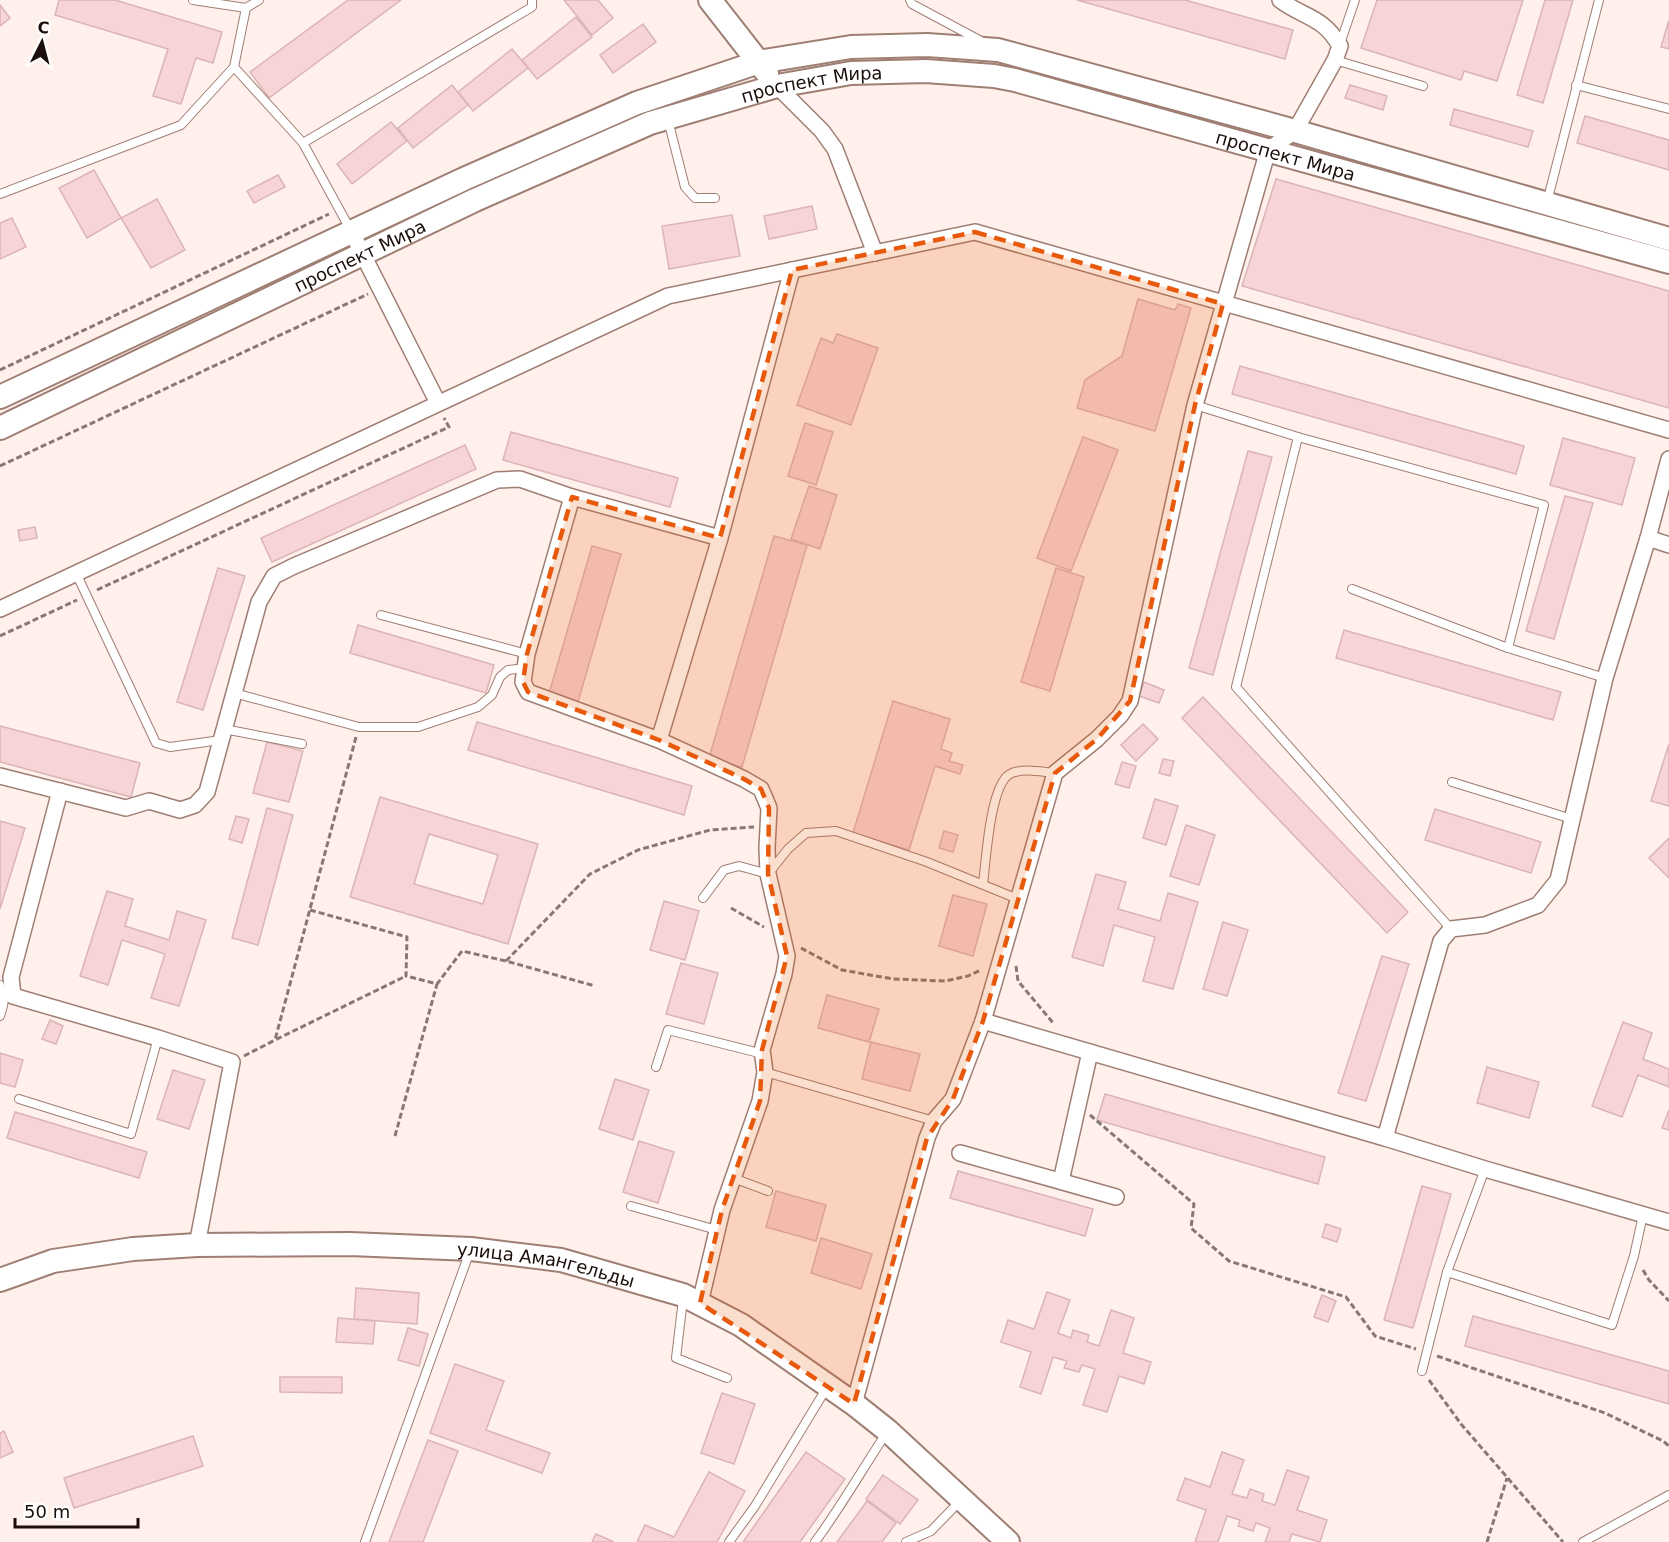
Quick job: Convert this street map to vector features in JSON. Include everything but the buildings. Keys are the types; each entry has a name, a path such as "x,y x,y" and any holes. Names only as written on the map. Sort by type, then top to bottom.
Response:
{"main road":[{"path":"710,0 777,86"},
{"name":"проспект Мира","path":"0,397 351,231 637,103 759,62 851,47 927,45 998,50 1295,131 1669,239"},
{"name":"проспект Мира","path":"0,428 475,200 650,123 777,86 851,73 926,71 994,76 1669,262"},
{"name":"улица Амангельды","path":"0,1280 53,1261 133,1249 197,1245 350,1244 471,1249 561,1260 691,1299 741,1325 828,1385 888,1431 1008,1542"}],"street":[{"path":"854,1404 927,1138 934,1121 953,1099 1008,959 1018,899 1055,773 1097,739 1120,716 1130,701 1194,405 1268,150 1295,131 1337,53 1332,33 1323,24 1280,0"},
{"path":"777,86 822,131 835,149 875,253"},
{"path":"351,231 438,403"},
{"path":"0,609 668,296 975,232 1669,430"},
{"path":"659,740 720,538 792,270"},
{"path":"1385,1138 1441,941 1451,929 1485,925 1538,905 1558,879 1605,678 1648,538 1669,459"},
{"path":"0,776 126,808 149,801 180,810 195,806 207,792 259,602 274,576 497,480 520,479 572,497 720,538"},
{"path":"572,497 526,661 523,682 528,692 659,740 744,778 761,789 769,807 768,874 787,956 763,1054 765,1072 760,1101 717,1230 691,1299"},
{"path":"1648,538 1669,545"},
{"path":"60,791 4,981 13,996 232,1062 197,1245"},
{"path":"983,1021 1669,1222"},
{"path":"1060,1181 1078,1105 1082,1050"},
{"path":"960,1153 1116,1197"}],"lane":[{"path":"193,0 246,8 258,0"},
{"path":"303,143 532,7 532,0"},
{"path":"910,0 912,4 998,50"},
{"path":"1355,0 1337,53 1423,86"},
{"path":"1546,203 1599,0"},
{"path":"0,194 181,125 234,67 246,8"},
{"path":"234,67 303,143 351,231"},
{"path":"1576,85 1669,109"},
{"path":"667,118 686,188 695,198 715,198"},
{"path":"1194,405 1298,437 1544,505 1508,648"},
{"path":"1298,437 1236,687 1451,929"},
{"path":"76,573 156,743 170,747 223,735 302,744"},
{"path":"1352,589 1508,648 1605,678"},
{"path":"381,615 526,661"},
{"path":"234,693 359,727 418,727 478,707 492,695 501,677 508,670 526,661"},
{"path":"983,884 996,793 1004,778 1012,772 1055,773"},
{"path":"1452,782 1572,819"},
{"path":"703,898 724,870 739,867 768,874 788,849 806,833 836,831 927,862 1018,899"},
{"path":"0,1016 4,1005 4,981"},
{"path":"656,1067 668,1030 763,1054"},
{"path":"19,1099 131,1134 158,1038"},
{"path":"765,1072 934,1121"},
{"path":"1422,1371 1448,1272 1485,1169"},
{"path":"733,1178 768,1191"},
{"path":"631,1206 717,1230"},
{"path":"1448,1272 1612,1325 1634,1256 1643,1215"},
{"path":"365,1542 471,1249"},
{"path":"691,1299 676,1358 727,1378"},
{"path":"729,1542 755,1506 828,1385"},
{"path":"815,1542 837,1513 853,1483 888,1431"},
{"path":"1583,1542 1669,1495"},
{"path":"906,1542 932,1531 962,1499"}],"path":[{"path":"0,370 339,209"},
{"path":"0,466 380,289"},
{"path":"0,636 448,427 438,403"},
{"path":"275,1040 359,727"},
{"path":"506,961 590,874 638,850 710,830 754,827 768,829"},
{"path":"731,908 842,970 893,979 945,981 968,976 1008,959 1018,981 1082,1050"},
{"path":"310,910 407,937 406,976"},
{"path":"395,1136 437,984 462,951 595,986"},
{"path":"232,1062 406,976 437,984"},
{"path":"1078,1105 1194,1204 1191,1228 1229,1261 1346,1297 1375,1336 1605,1413 1664,1440 1669,1446"},
{"path":"1634,1256 1649,1280 1669,1301"},
{"path":"1422,1371 1461,1424 1563,1542"},
{"path":"1487,1542 1507,1478"}],"highlighted area":[{"path":"975,232 1223,304 1195,405 1130,701 1097,739 1055,773 983,1021 953,1099 927,1138 854,1404 700,1303 722,1210 760,1101 762,1050 787,956 768,874 769,808 761,789 744,779 659,740 528,692 523,682 527,654 572,497 720,538 792,270"}]}
